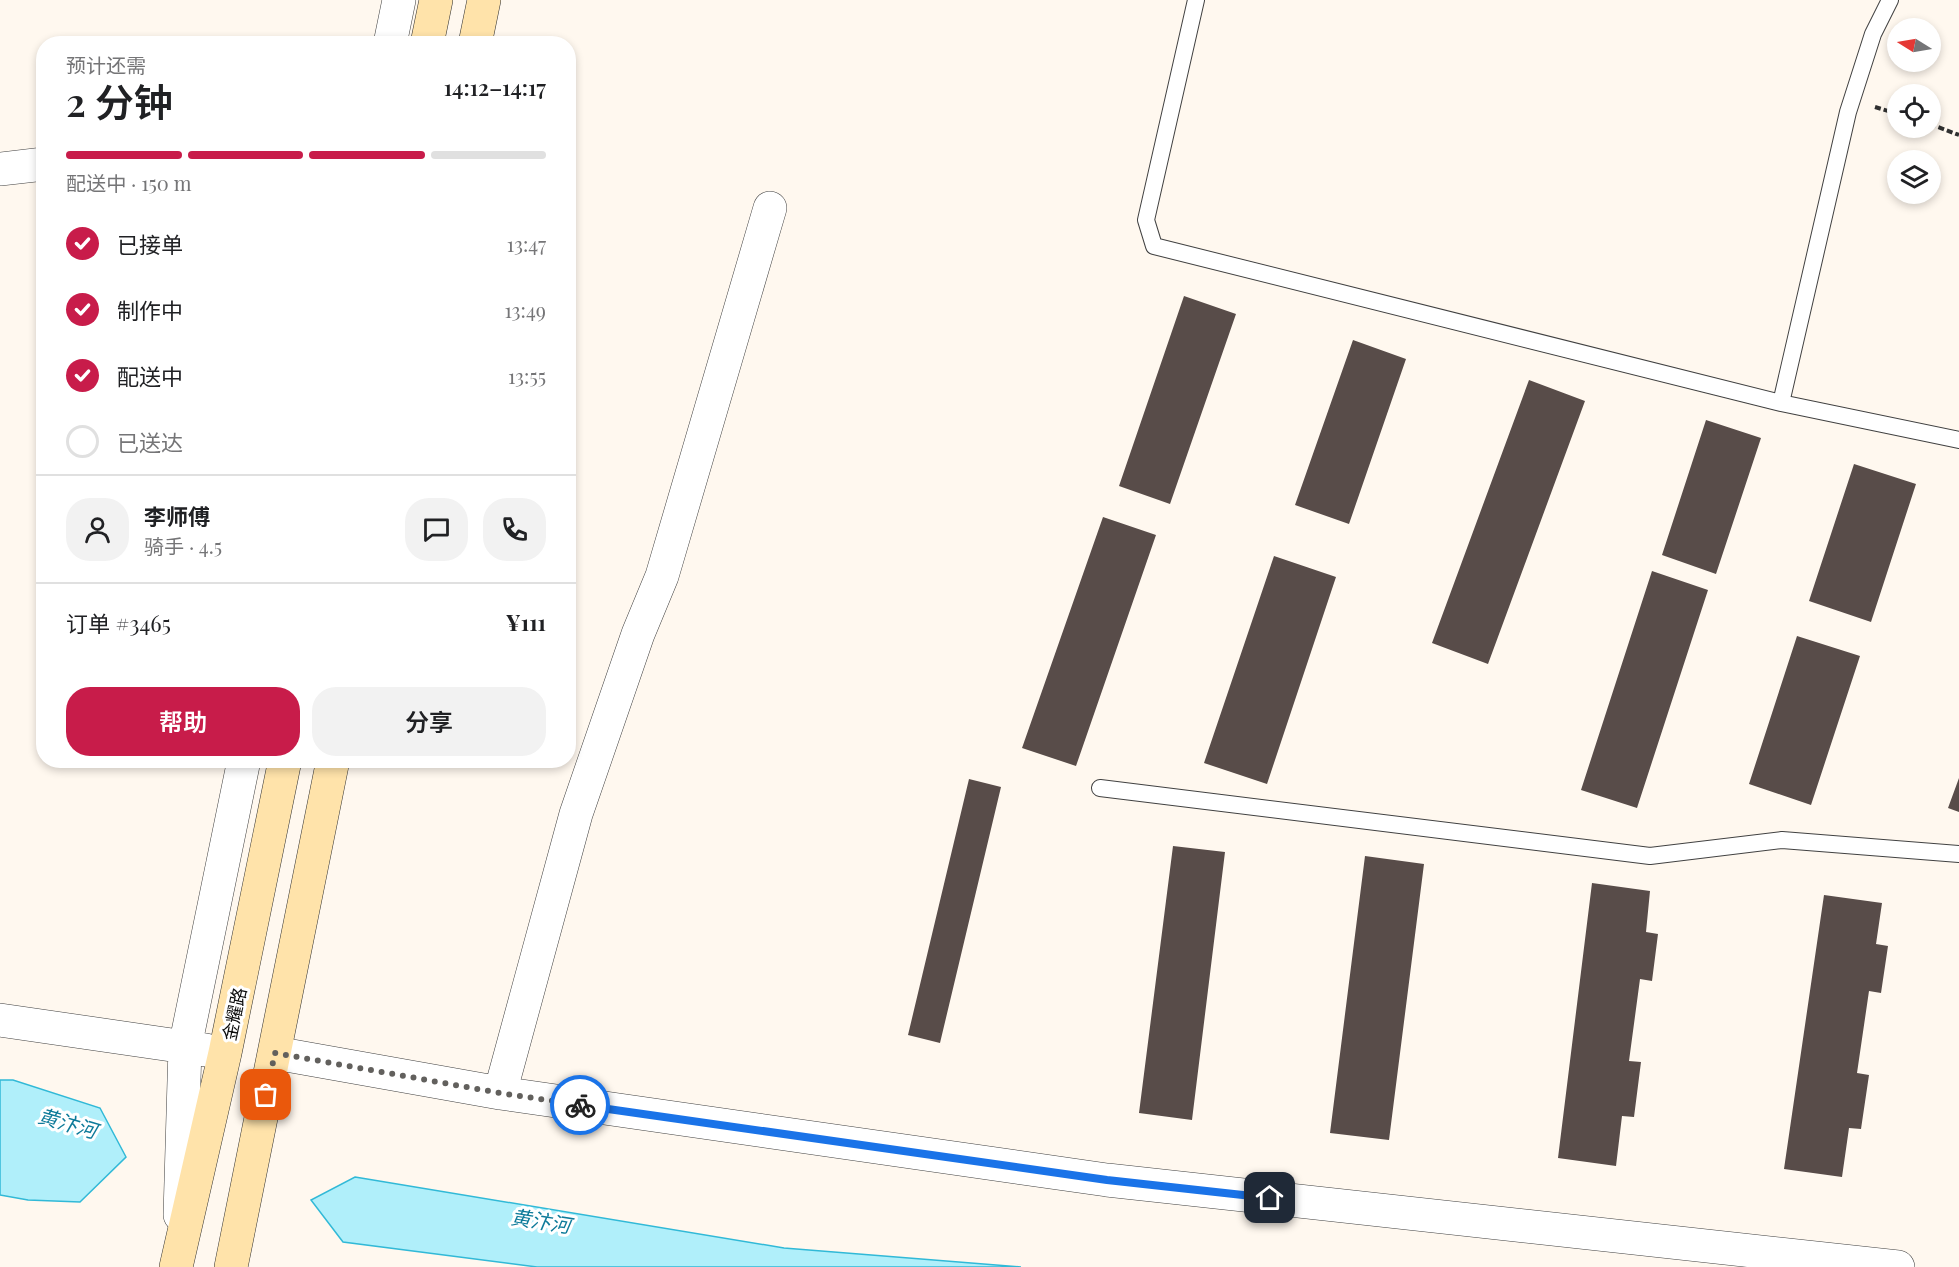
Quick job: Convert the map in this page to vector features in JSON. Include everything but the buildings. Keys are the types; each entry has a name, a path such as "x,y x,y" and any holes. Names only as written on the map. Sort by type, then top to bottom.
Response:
{"main road":[{"path":"429,36 436,0"},
{"path":"477,36 484,0"},
{"name":"金耀路","path":"176,1264 225,1053 283,768"},
{"path":"236,1259 331,768"}],"street":[{"path":"392,36 399,0"},
{"path":"0,169 36,165"},
{"path":"500,1093 576,814 638,634 662,576 771,208"},
{"path":"176,1264 185,1047 242,768"},
{"path":"0,1020 225,1053"},
{"path":"275,1053 500,1093 1107,1180 1898,1267"}],"lane":[{"path":"1196,0 1146,220 1154,246 1781,403 1959,440"},
{"path":"1781,403 1848,112 1873,34 1890,0"},
{"path":"1100,788 1650,856 1782,840 1959,854"}],"path":[{"path":"1941,128 1959,135"}],"water":[{"name":"黄汴河","path":"0,1080 13,1080 100,1108 126,1157 80,1202 28,1200 0,1195"},
{"name":"黄汴河","path":"355,1177 784,1248 1021,1267 537,1267 343,1242 311,1200"}],"way so far":[{"path":"266,1095 275,1053 580,1105"}],"route":[{"path":"580,1105 1107,1180 1270,1198"}]}
